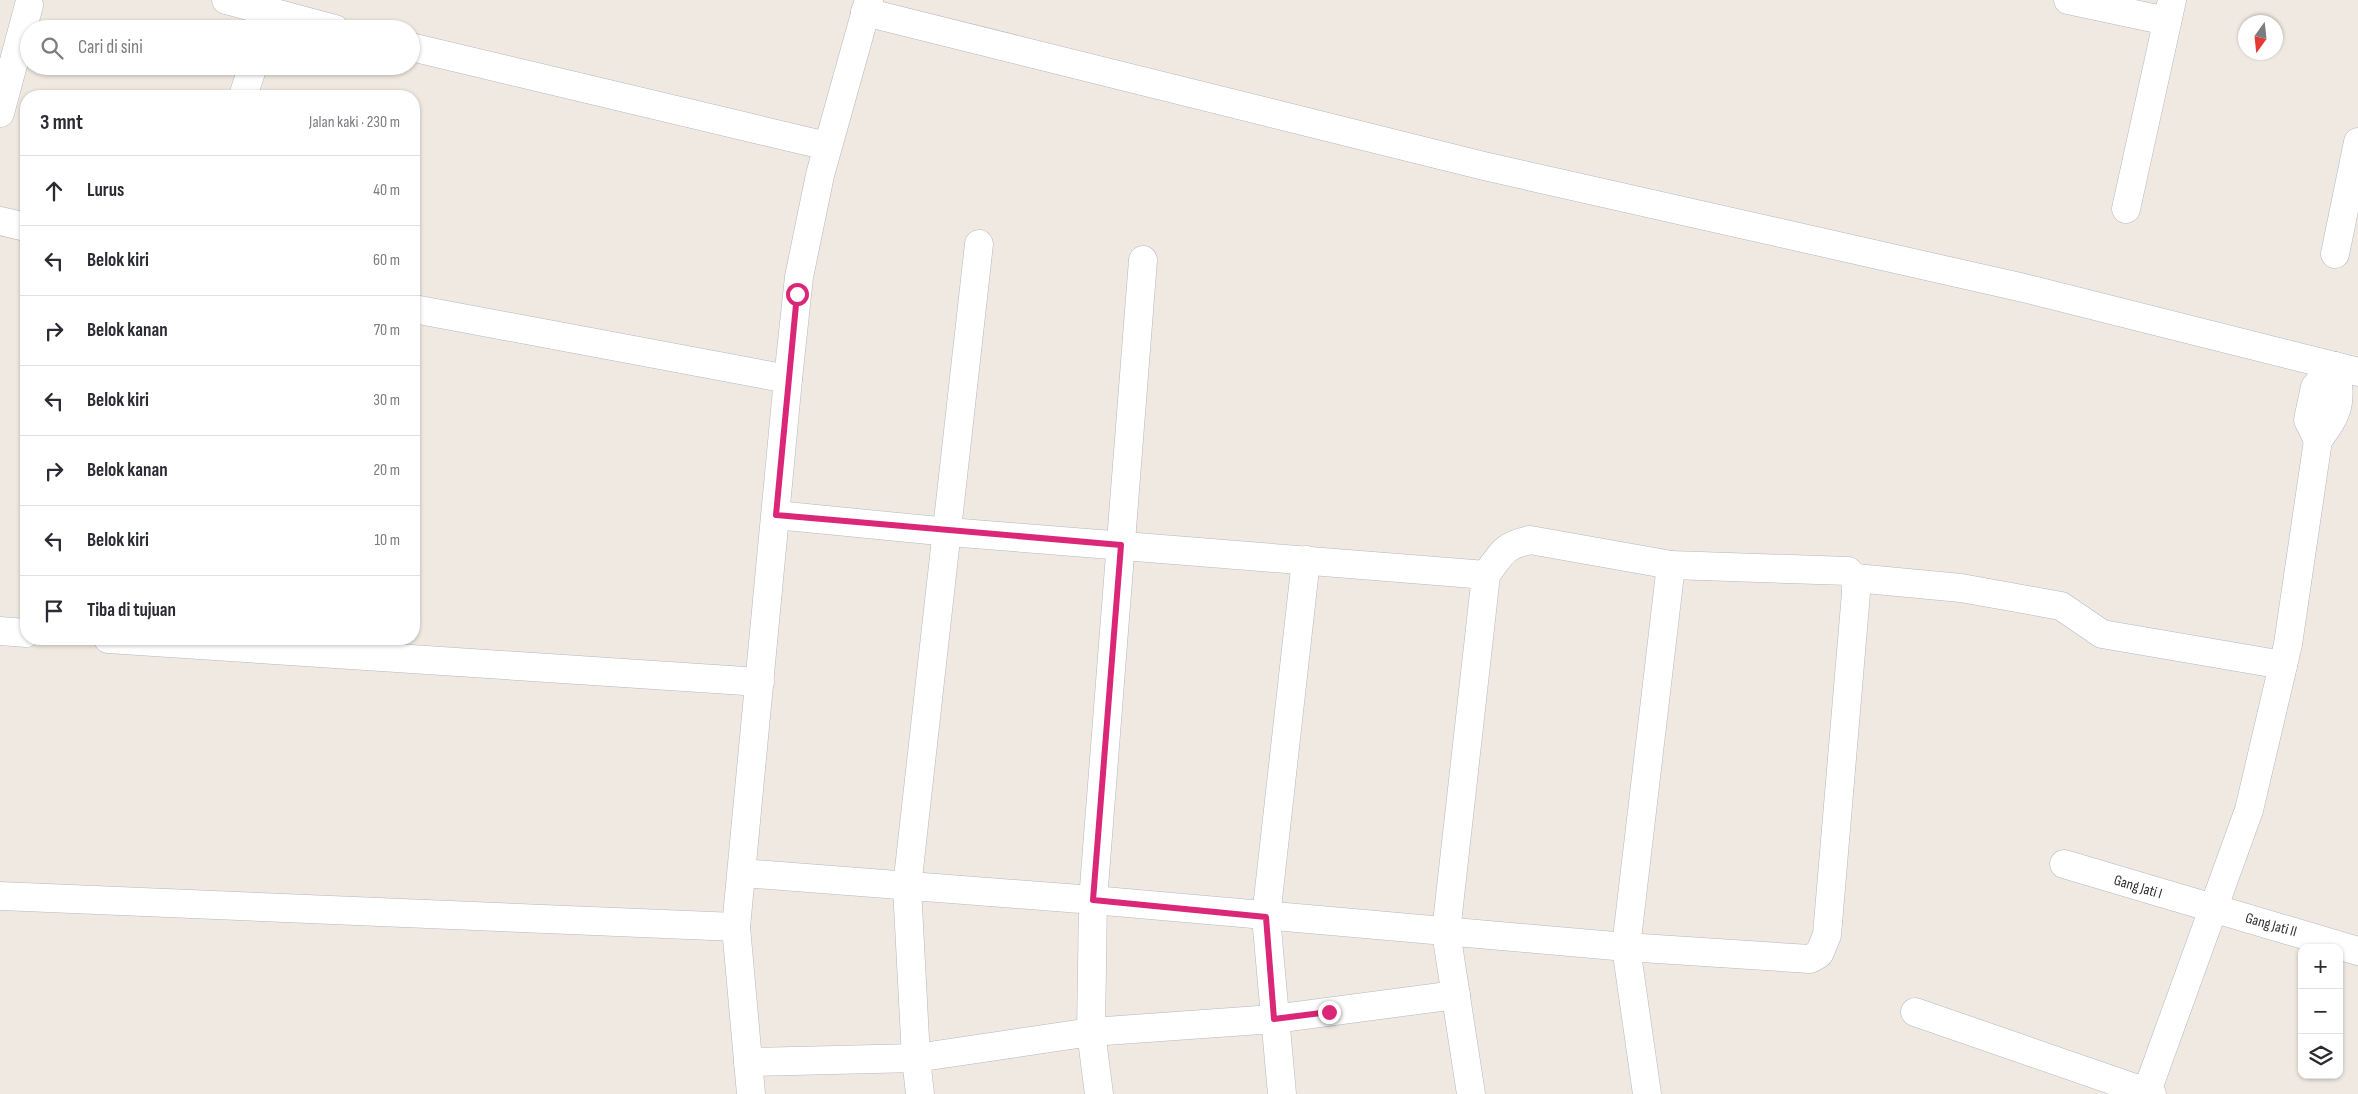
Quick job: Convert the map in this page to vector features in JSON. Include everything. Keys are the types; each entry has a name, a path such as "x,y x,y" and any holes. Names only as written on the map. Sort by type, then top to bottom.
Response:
{"street":[{"path":"226,0 297,20"},
{"path":"2068,0 2170,10 2126,209"},
{"path":"25,20 29,5"},
{"path":"751,1094 736,927 788,379 799,277 828,146 867,6 1484,166 2024,288 2346,369"},
{"path":"0,113 20,39"},
{"path":"420,49 828,146"},
{"path":"245,90 250,75"},
{"path":"2335,254 2358,142"},
{"path":"0,221 20,226"},
{"path":"920,1094 916,1058 907,887 949,532 979,244"},
{"path":"1099,1094 1091,1032 1093,900 1143,260"},
{"path":"420,310 788,379"},
{"path":"1915,1012 2148,1093 2248,810 2283,664 2318,440 2308,420 2315,386 2346,369"},
{"path":"776,515 949,532 1486,574"},
{"path":"1471,1094 1446,932 1486,574 1504,550 1513,544 1530,540 1671,565 1848,572 1855,578 1961,588 2061,606 2102,634 2283,664"},
{"path":"1282,1094 1266,917 1306,560"},
{"path":"1647,1094 1626,947 1671,565"},
{"path":"742,873 1093,900 1266,917 1626,947 1810,959 1819,954 1827,935 1856,602 1855,578"},
{"path":"0,630 20,632"},
{"path":"199,645 760,682"},
{"name":"Gang Jati I","path":"2064,864 2213,909"},
{"path":"0,896 736,927"},
{"name":"Gang Jati II","path":"2213,909 2358,951"},
{"path":"748,1062 916,1058 1091,1032 1274,1019 1456,995"}],"route":[{"path":"797,294 776,515 949,532 1121,545 1093,900 1266,917 1274,1019 1329,1012"}]}
